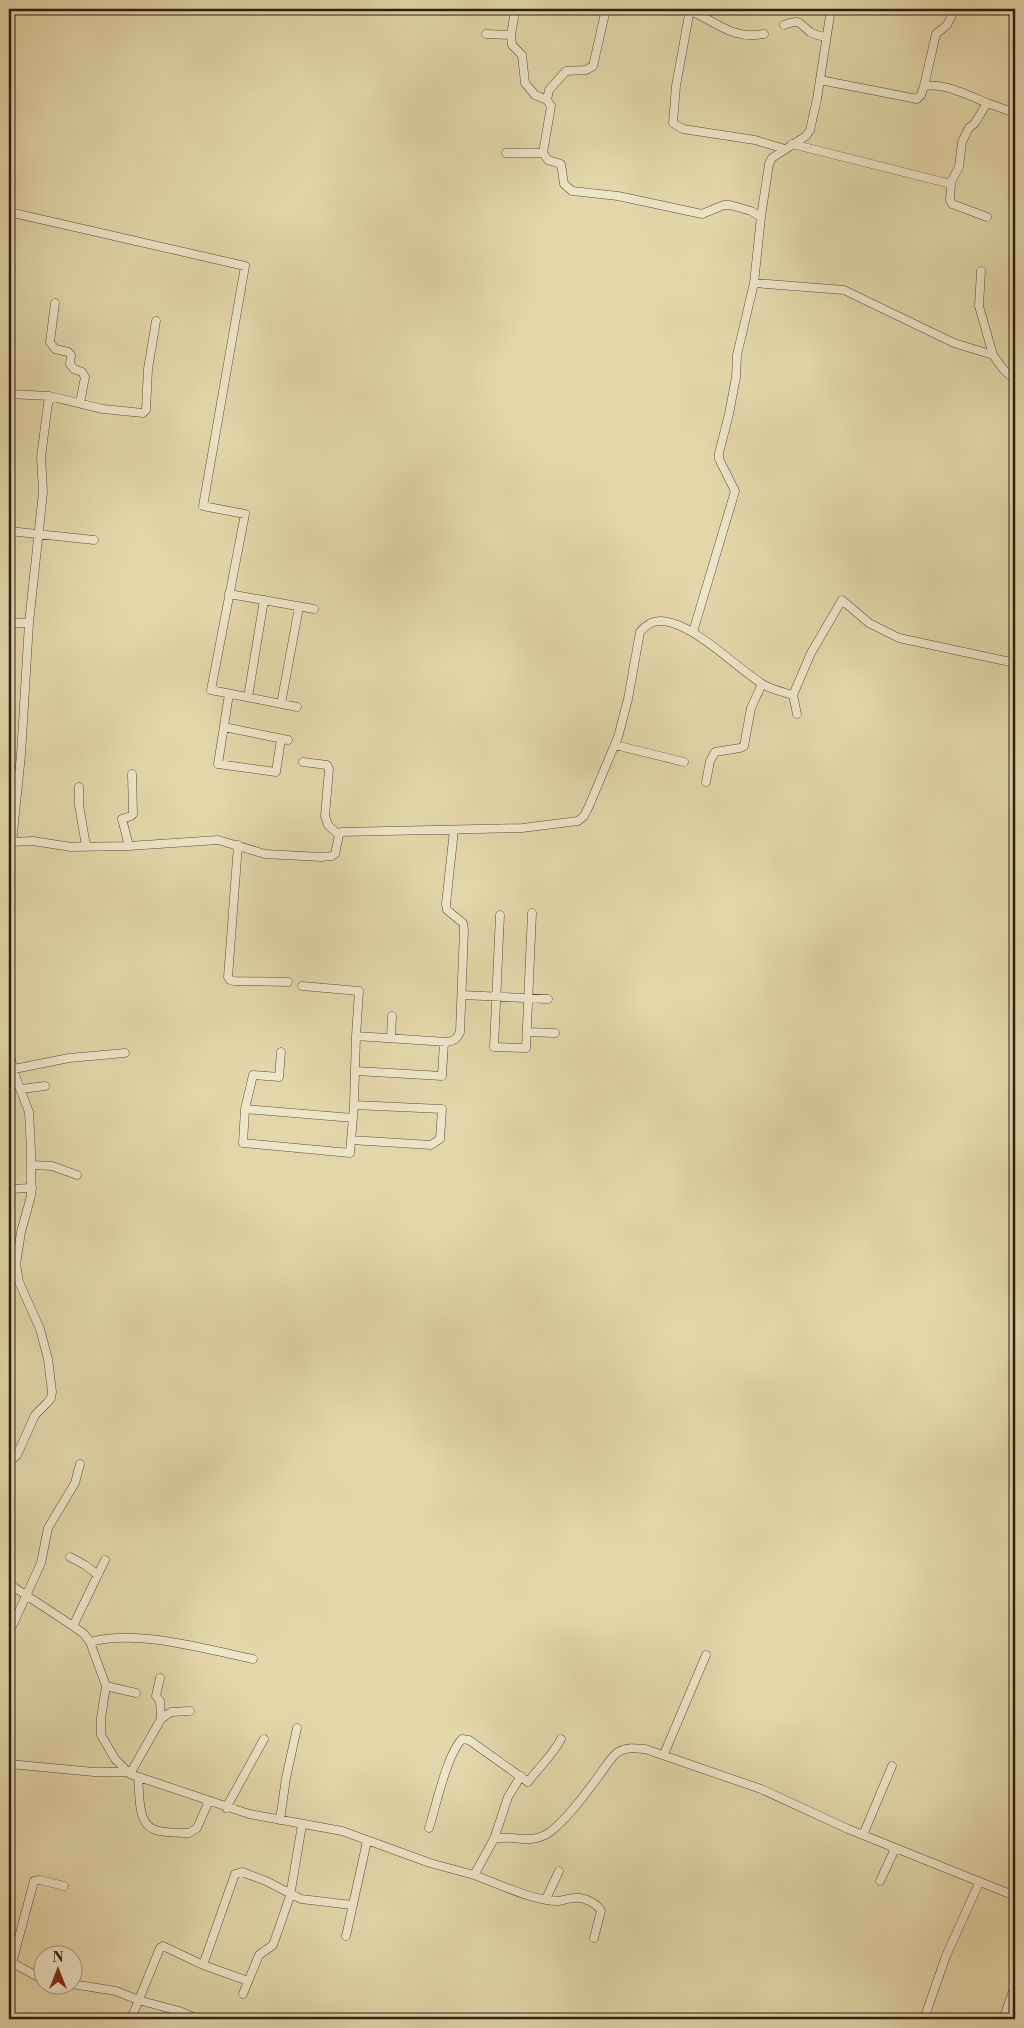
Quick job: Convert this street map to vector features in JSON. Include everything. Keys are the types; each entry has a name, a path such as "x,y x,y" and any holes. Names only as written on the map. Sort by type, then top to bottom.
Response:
{"street":[{"path":"512,9 514,17 511,35 512,45 522,56 525,83 535,95 547,100 551,106 543,153 548,160 561,164 564,184 572,191 618,196 702,214 724,205 730,205 751,211 760,217"},
{"path":"547,100 549,90 566,71 586,70 594,66 606,9"},
{"path":"764,34 752,36 731,32 720,28 706,17 690,9 676,86 673,123 683,129 755,140 785,149"},
{"path":"693,632 735,491 719,459 719,452 729,414 736,377 737,355 754,283 760,217 769,164 772,158 806,136 810,130 831,9"},
{"path":"820,80 917,99 921,95 924,86 936,34 947,25 955,9"},
{"path":"784,26 798,22 802,23 809,31 826,37"},
{"path":"486,34 511,35"},
{"path":"924,86 930,85 951,89 1015,113"},
{"path":"987,103 975,123 968,128 962,142 959,167 951,182 950,200 952,204 987,217"},
{"path":"792,144 880,168 947,183 951,182"},
{"path":"506,153 543,153"},
{"path":"9,212 245,266 203,506 245,514 211,690 297,707"},
{"path":"981,271 979,306 993,355 1003,369 1015,380"},
{"path":"754,283 844,290 954,343 993,355"},
{"path":"55,303 50,342 55,349 68,352 71,355 70,364 74,369 82,372 85,377 80,403"},
{"path":"9,394 49,396 136,414 144,412 146,410 148,369 156,321"},
{"path":"9,851 12,842 13,790 24,716 29,623 43,492 41,458 49,396"},
{"path":"9,530 94,540"},
{"path":"229,594 314,609"},
{"path":"248,697 264,600"},
{"path":"797,714 793,695 810,653 842,600 869,622 900,638 1015,663"},
{"path":"281,704 299,607"},
{"path":"12,842 33,841 71,847 128,846 218,840 266,854 332,856 335,854 341,832 359,830 522,828 581,820 589,806 615,745 628,699 640,632 646,626 662,621 693,632 762,684 793,695"},
{"path":"9,623 29,623"},
{"path":"706,782 710,761 715,752 744,746 751,708 762,684"},
{"path":"224,727 285,739 276,772 218,764 229,694"},
{"path":"615,745 684,762"},
{"path":"303,762 327,765 329,769 325,816 328,825 339,836"},
{"path":"128,846 122,819 133,814 132,774"},
{"path":"79,787 79,805 86,846"},
{"path":"356,1036 444,1042 454,1041 460,1032 464,930 463,923 450,914 446,904 454,830"},
{"path":"238,845 228,977 234,981 288,982"},
{"path":"500,914 494,1047 526,1048 532,913"},
{"path":"281,1052 279,1077 254,1075 245,1109 243,1142 350,1153 359,992 302,986"},
{"path":"462,995 548,999"},
{"path":"391,1038 392,1016"},
{"path":"527,1032 555,1033"},
{"path":"356,1071 442,1076 444,1042"},
{"path":"9,1048 11,1070 21,1089 29,1112 32,1188 21,1232 16,1264 19,1282 40,1329 48,1359 52,1392 51,1398 34,1415 17,1455 14,1458 9,1457"},
{"path":"11,1070 69,1058 125,1053"},
{"path":"21,1089 45,1086"},
{"path":"351,1140 431,1145 440,1139 442,1109 354,1105"},
{"path":"245,1109 353,1118"},
{"path":"31,1165 52,1166 77,1175"},
{"path":"9,1189 32,1188"},
{"path":"9,1633 41,1563 48,1528 75,1483 80,1464"},
{"path":"70,1557 98,1575"},
{"path":"73,1626 105,1560"},
{"path":"9,1584 73,1626 84,1634 90,1642 106,1686 100,1729 107,1746 128,1773"},
{"path":"90,1642 111,1637 149,1638 253,1659"},
{"path":"664,1754 706,1655"},
{"path":"160,1678 156,1696 160,1701 161,1719"},
{"path":"106,1686 136,1693"},
{"path":"128,1773 161,1719 170,1712 190,1711"},
{"path":"280,1820 286,1778 297,1728"},
{"path":"226,1808 264,1739"},
{"path":"428,1828 444,1779 458,1744 462,1739 469,1740 528,1782 545,1759 556,1749 561,1739"},
{"path":"494,1839 508,1837 529,1840 537,1839 550,1832 578,1804 618,1752 635,1748 664,1754 761,1788 895,1849 1015,1896"},
{"path":"9,1764 94,1772 128,1773 226,1808 302,1825 321,1826 342,1831 430,1863 474,1874 546,1899 560,1901 576,1897 599,1906 601,1911 594,1938"},
{"path":"863,1835 892,1766"},
{"path":"474,1874 494,1839 508,1797 520,1776"},
{"path":"138,1778 141,1810 147,1826 155,1830 189,1833 194,1831 209,1801"},
{"path":"243,1994 259,1955 273,1945 290,1892 302,1825"},
{"path":"346,1936 367,1841"},
{"path":"880,1881 895,1849"},
{"path":"546,1899 559,1871"},
{"path":"203,1965 234,1874 242,1872 248,1874 290,1892 301,1900 352,1905"},
{"path":"32,1974 10,1962 34,1881 40,1880 64,1886"},
{"path":"924,2019 946,1956 979,1883"},
{"path":"131,2019 160,1948 163,1946 203,1965 248,1981"},
{"path":"82,1986 116,1991 198,2019"},
{"path":"1003,2019 1015,1986"}],"waterway":[{"path":"1014,2019 1015,2005"}]}
